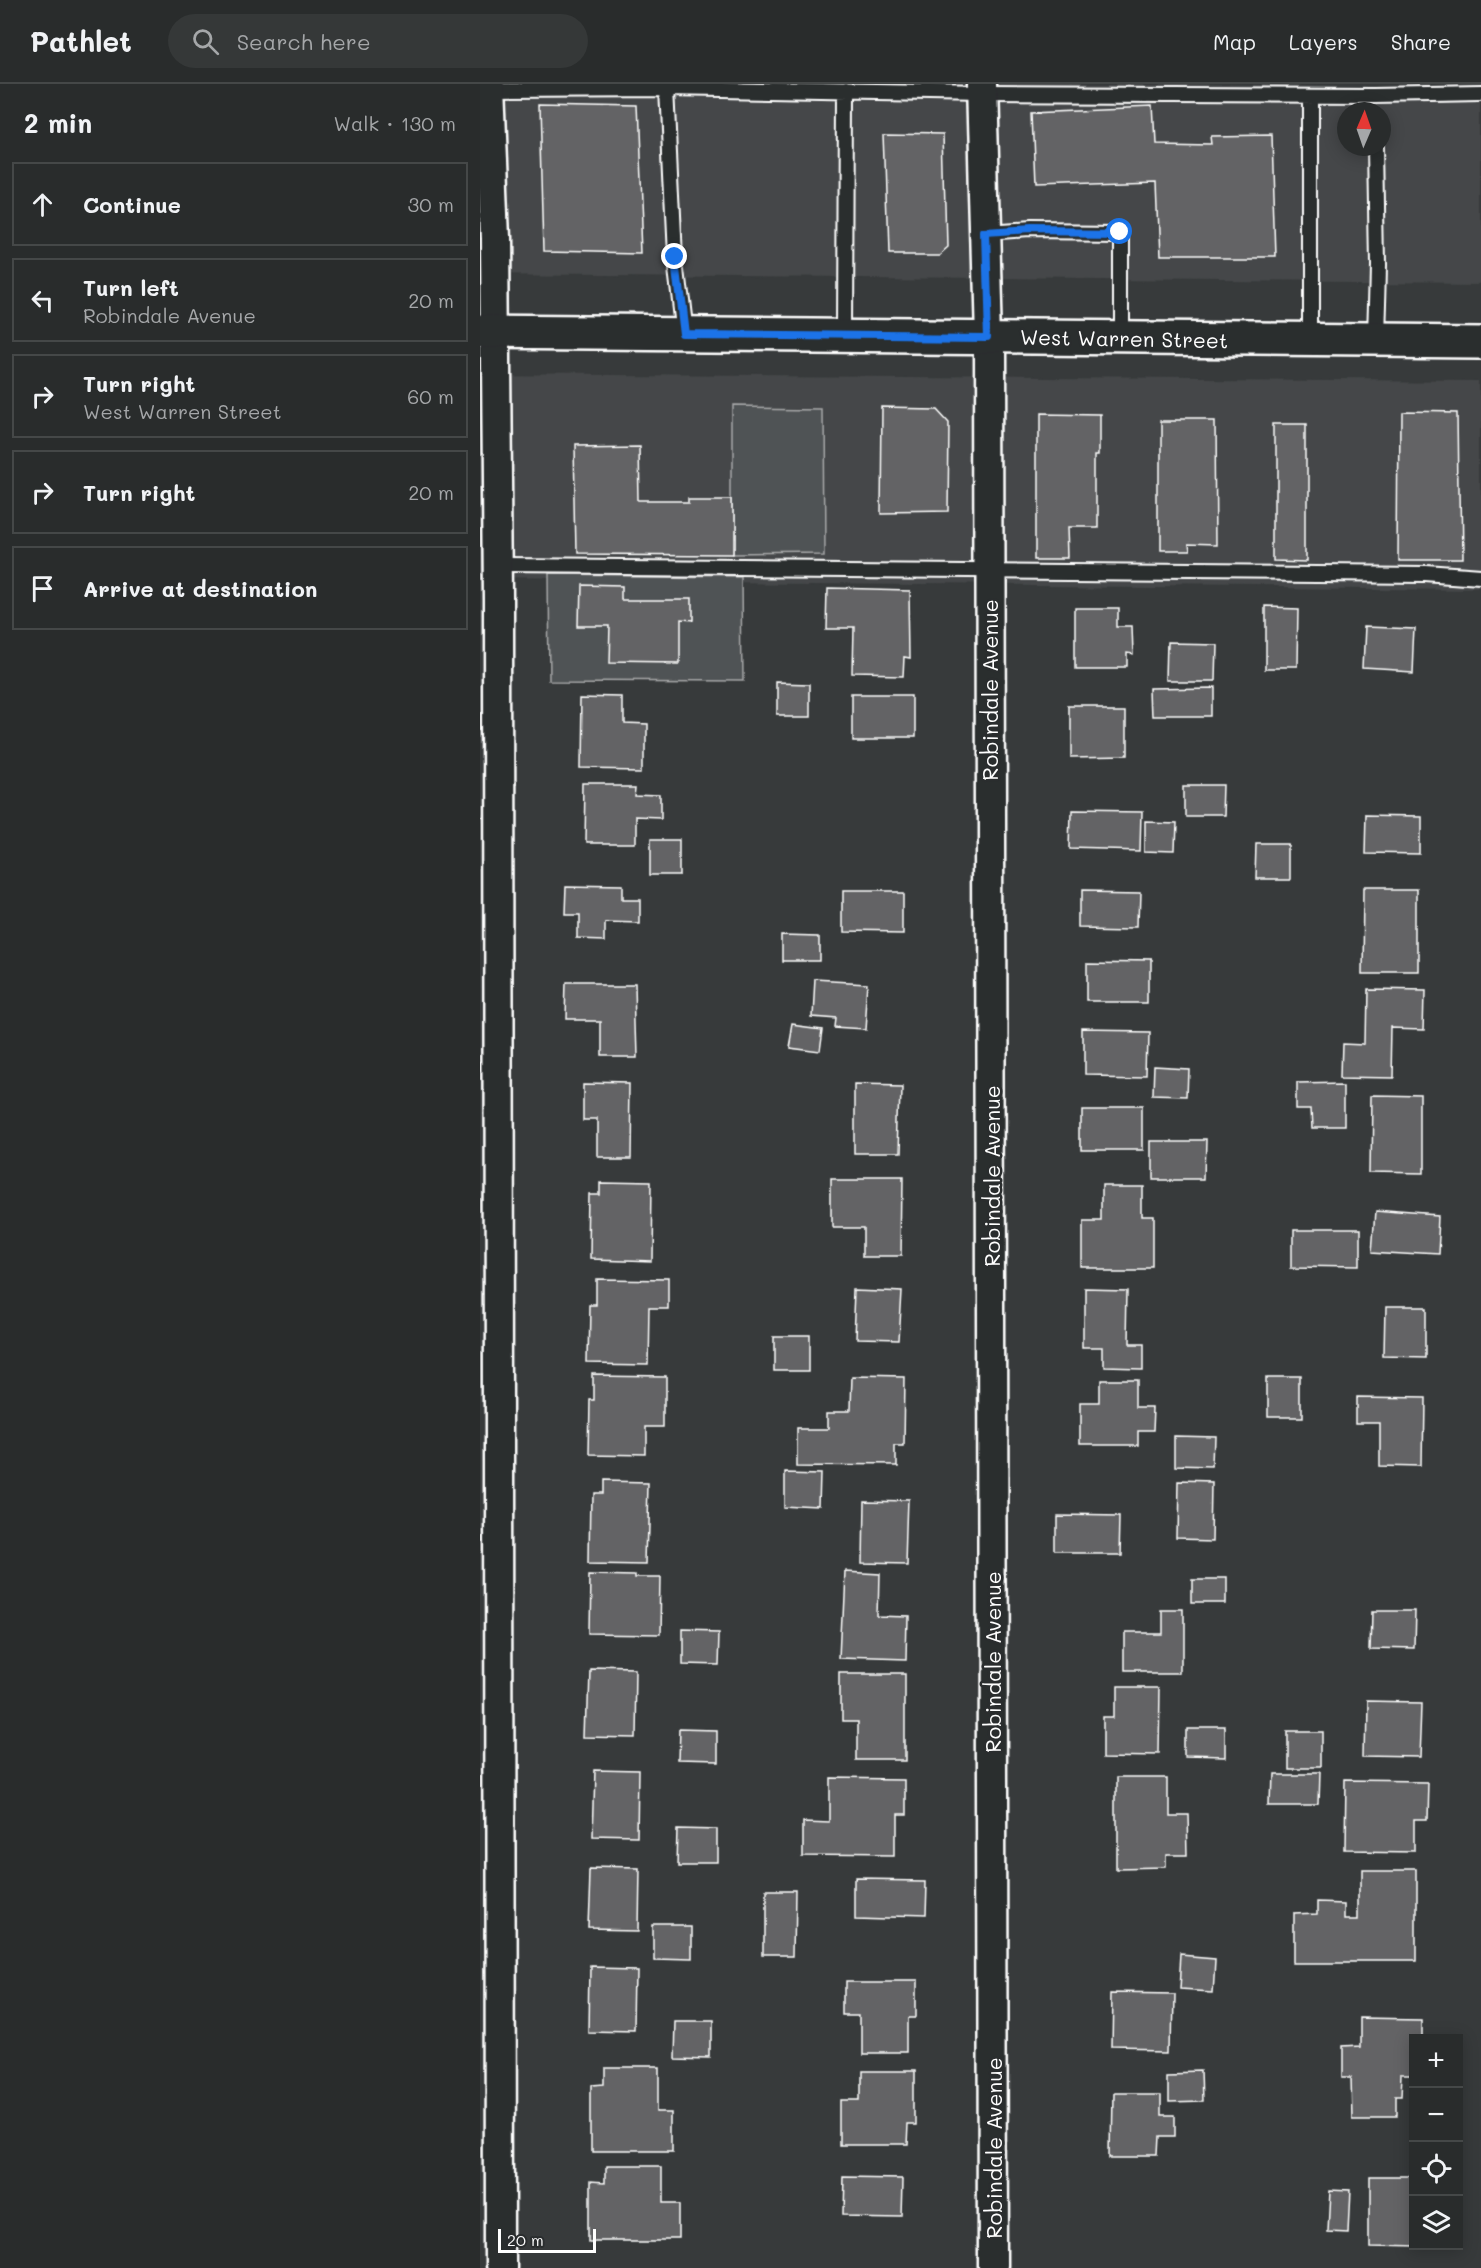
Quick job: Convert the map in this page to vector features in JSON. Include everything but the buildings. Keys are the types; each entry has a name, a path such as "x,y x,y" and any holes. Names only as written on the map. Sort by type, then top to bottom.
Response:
{"main road":[{"name":"West Warren Street","path":"487,332 1481,341"}],"street":[{"path":"490,86 495,239 487,332 497,566 500,2268"},
{"name":"Robindale Avenue","path":"982,89 989,337 993,2268"}],"lane":[{"path":"490,86 846,92 982,89 1310,96 1481,94"},
{"path":"667,88 675,257 684,334"},
{"path":"845,336 846,92"},
{"path":"1310,96 1310,340"},
{"path":"1376,96 1376,102"},
{"path":"1376,156 1378,264 1376,340"},
{"path":"986,234 1030,231 1120,232 1120,338"},
{"path":"497,566 1426,574 1481,578"}],"shaded area":[{"path":"480,84 1198,84 1481,88 1481,282 480,274"},
{"path":"480,374 1481,381 1481,589 480,580"},
{"path":"732,406 823,407 824,554 732,555"},
{"path":"548,575 744,577 745,681 549,680"}],"route":[{"path":"675,257 684,334 989,337 986,234 1030,231 1120,232"}]}
